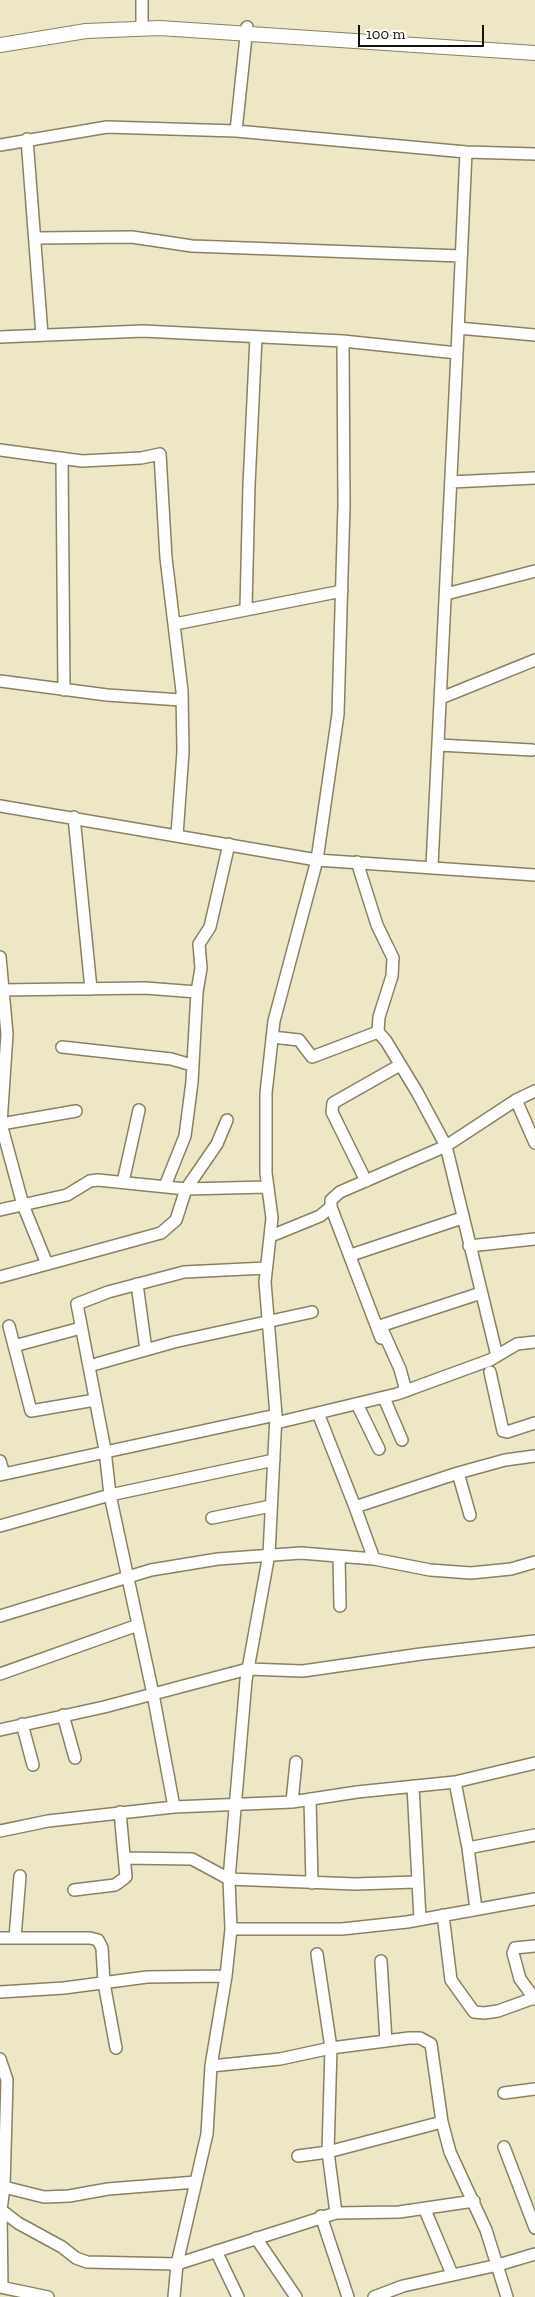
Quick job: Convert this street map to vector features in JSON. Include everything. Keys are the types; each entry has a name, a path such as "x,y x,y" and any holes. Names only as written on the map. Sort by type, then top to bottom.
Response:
{"main road":[{"path":"0,38 87,23 535,48"},
{"path":"0,45 86,31 142,26"},
{"path":"247,31 535,53"}],"street":[{"path":"142,0 142,26"},
{"path":"236,131 247,31"},
{"path":"0,145 107,127 236,131 466,152 535,154"},
{"path":"27,139 42,335"},
{"path":"432,866 466,152"},
{"path":"35,238 132,237 192,246 461,256"},
{"path":"458,328 535,335"},
{"path":"0,337 142,331 343,342 457,353"},
{"path":"246,608 248,485 256,337"},
{"path":"174,2297 177,2264 207,2134 211,2066 226,1976 231,1929 229,1879 234,1803 248,1669 269,1554 276,1419 268,1322 266,1268 271,1236 271,1206 267,1187 266,1093 272,1037 317,860 338,714 344,505 343,342"},
{"path":"0,450 82,461 141,458 160,454 166,558 175,624 182,700 183,752 177,835"},
{"path":"62,458 64,690"},
{"path":"451,482 535,478"},
{"path":"446,594 535,571"},
{"path":"175,624 246,608 342,590"},
{"path":"441,698 535,660"},
{"path":"0,681 64,690 182,700"},
{"path":"439,745 532,750"},
{"path":"0,806 74,817 317,860 432,866 535,875"},
{"path":"74,817 91,989"},
{"path":"165,1186 185,1136 197,992 201,968 199,944 210,927 229,844"},
{"path":"357,862 377,925 393,958 392,976 378,1017 378,1032 386,1041 417,1092 446,1146 497,1356"},
{"path":"0,957 7,1034 1,1124 23,1205 47,1264"},
{"path":"2,990 145,988 197,992"},
{"path":"272,1037 299,1040 312,1057 378,1032"},
{"path":"62,1047 171,1059 192,1065"},
{"path":"366,1180 332,1112 333,1103 400,1065"},
{"path":"381,1338 370,1315 351,1255 331,1207 331,1200 340,1192 446,1146 516,1100 535,1091"},
{"path":"516,1100 535,1143"},
{"path":"123,1182 139,1110"},
{"path":"1,1124 76,1111"},
{"path":"0,1277 161,1233 176,1220 186,1189 217,1144 227,1120"},
{"path":"0,1210 66,1195 90,1181 123,1182 186,1189 267,1187"},
{"path":"271,1236 320,1216 331,1207"},
{"path":"351,1255 462,1218"},
{"path":"469,1246 535,1239"},
{"path":"174,1807 153,1694 110,1495 105,1450 77,1304 108,1292 184,1272 266,1268"},
{"path":"137,1284 146,1350"},
{"path":"406,1391 400,1369 382,1329 383,1325 481,1292"},
{"path":"88,1366 146,1350 312,1312"},
{"path":"9,1326 31,1411 95,1400"},
{"path":"14,1346 81,1328"},
{"path":"0,1462 2,1474 105,1450 318,1413 406,1391 497,1356 517,1344 535,1342"},
{"path":"490,1372 503,1431 506,1432 535,1423"},
{"path":"384,1398 402,1440"},
{"path":"357,1404 379,1449"},
{"path":"318,1413 374,1559"},
{"path":"355,1507 458,1473 505,1460 535,1456"},
{"path":"0,1526 110,1495 274,1460"},
{"path":"458,1473 470,1515"},
{"path":"212,1518 271,1506"},
{"path":"0,1616 151,1570 218,1559 269,1554 339,1556 374,1559 430,1570 471,1573 511,1568 535,1562"},
{"path":"339,1556 340,1606"},
{"path":"0,1674 138,1625"},
{"path":"0,1730 153,1694 248,1669 303,1671 421,1654 535,1641"},
{"path":"63,1714 75,1758"},
{"path":"22,1724 33,1765"},
{"path":"292,1802 296,1762"},
{"path":"0,1831 48,1821 120,1812 234,1803 292,1802 456,1782 535,1763"},
{"path":"456,1782 468,1848 476,1909"},
{"path":"413,1786 416,1882 420,1919"},
{"path":"310,1799 312,1883"},
{"path":"74,1890 121,1882 126,1877 120,1812"},
{"path":"468,1848 535,1836"},
{"path":"125,1858 192,1859 229,1879 312,1883 416,1882"},
{"path":"15,1938 20,1876"},
{"path":"231,1929 342,1929 420,1919 535,1899"},
{"path":"443,1915 451,1980 474,2012 484,2013 498,2010 534,1999 520,1979 513,1953 515,1948 535,1946"},
{"path":"0,1938 90,1938 98,1940 102,1948 104,1983 116,2048"},
{"path":"317,1954 331,2048 328,2152 336,2213"},
{"path":"381,1961 386,2041"},
{"path":"0,1992 104,1983 147,1976 226,1976"},
{"path":"211,2066 280,2059 331,2048 386,2041 420,2038 431,2044 442,2122 450,2152 474,2201 498,2265 507,2297"},
{"path":"0,2059 6,2080 4,2187 1,2209 1,2287 48,2297"},
{"path":"504,2093 535,2089"},
{"path":"298,2156 328,2152 442,2122"},
{"path":"504,2147 535,2228"},
{"path":"4,2187 44,2197 69,2196 108,2189 196,2182"},
{"path":"1,2209 18,2223 62,2247 76,2258 87,2262 177,2264 321,2216 336,2213 425,2210 474,2201"},
{"path":"425,2210 452,2274"},
{"path":"321,2216 348,2297"},
{"path":"256,2238 296,2297"},
{"path":"216,2251 238,2297"},
{"path":"374,2297 403,2286 498,2265 535,2254"}]}
